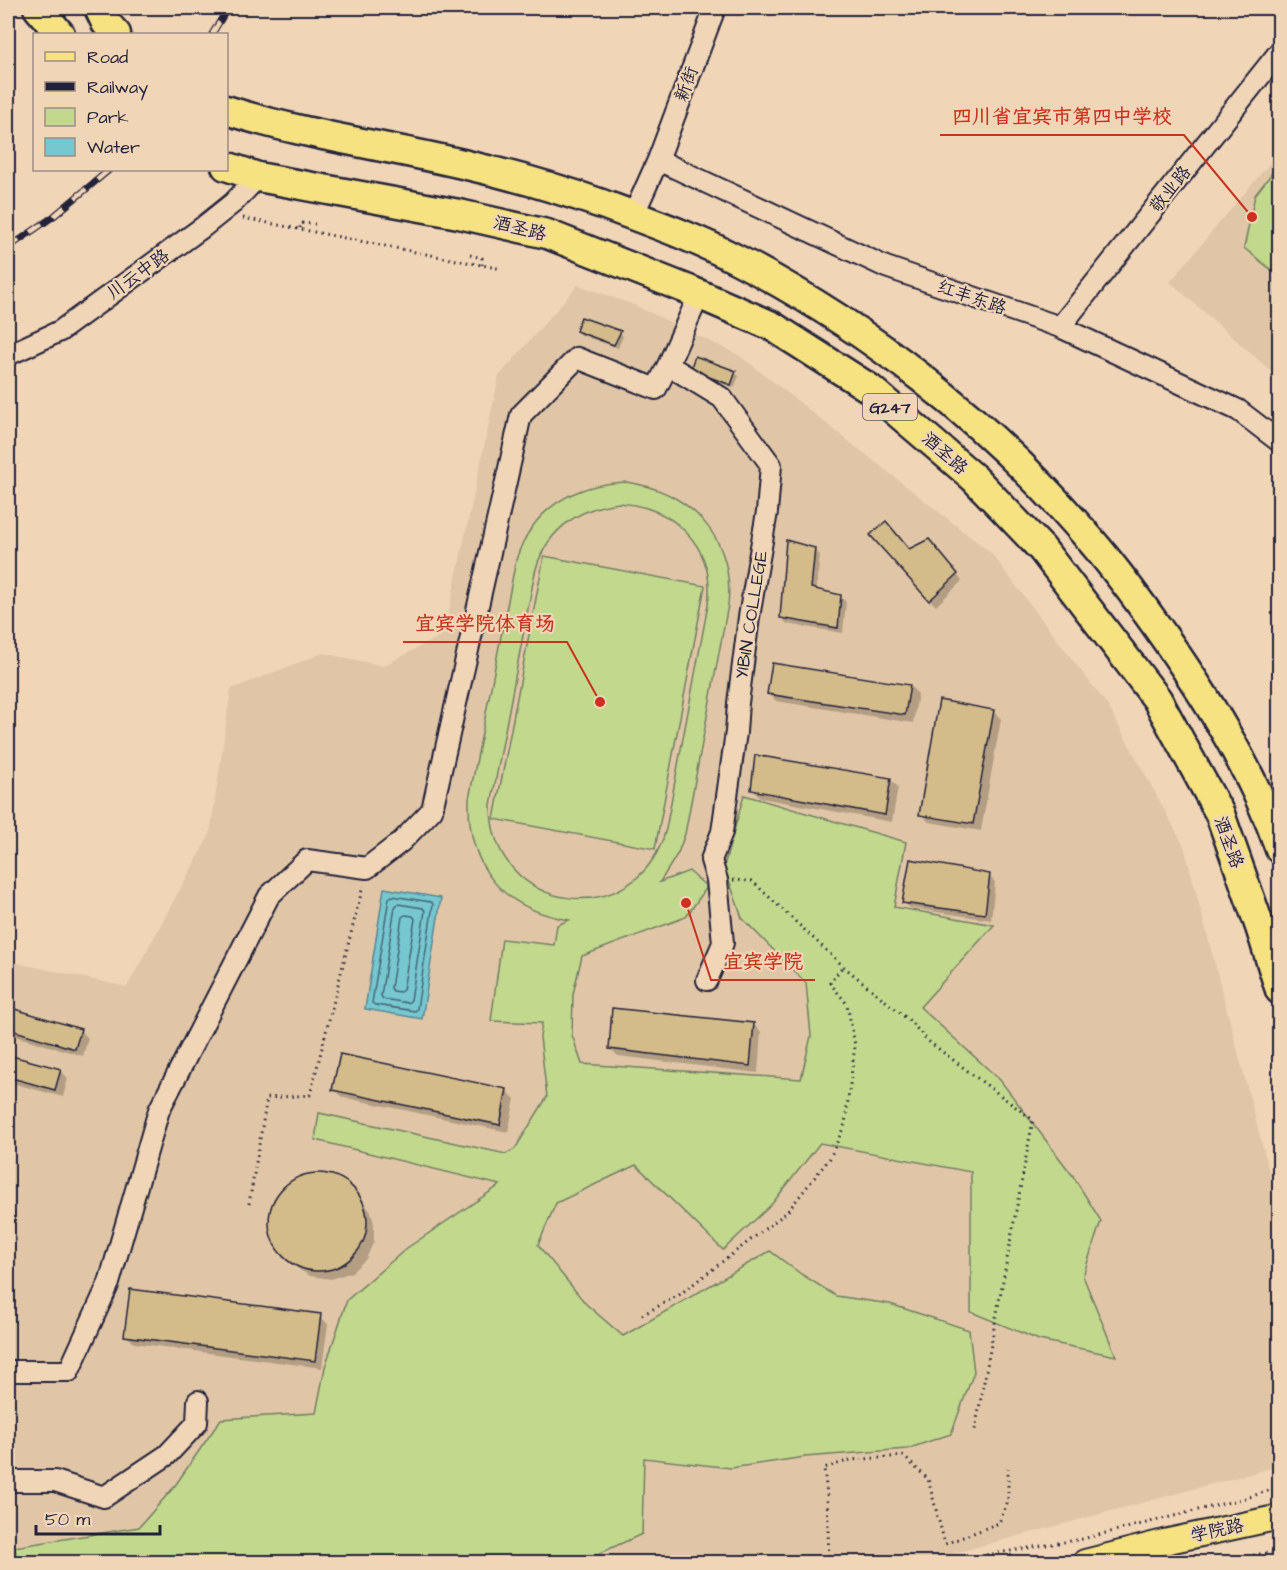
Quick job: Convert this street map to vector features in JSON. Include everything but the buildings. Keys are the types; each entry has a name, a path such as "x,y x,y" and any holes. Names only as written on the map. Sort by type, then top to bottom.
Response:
{"highway":[{"path":"38,8 61,33"},
{"path":"57,8 62,33"},
{"name":"G247","path":"237,113 329,138 469,165 531,181 633,216 683,235 738,260 863,336 945,396 1018,462 1080,528 1134,595 1189,673 1240,755 1280,849"},
{"name":"酒圣路","path":"228,167 258,177 459,214 547,234 772,326 869,388 974,478 1042,549 1157,699 1220,814 1280,990"}],"main road":[{"name":"学院路","path":"1085,1563 1164,1542 1280,1517"}],"street":[{"name":"新街","path":"633,216 658,160 715,8"},
{"name":"敬业路","path":"1060,327 1280,51"},
{"name":"红丰东路","path":"658,160 886,267 1060,327 1238,410 1280,442"},
{"name":"川云中路","path":"8,354 60,331 223,211 258,177"},
{"path":"8,1371 69,1371 108,1283 159,1110 269,896 307,860 367,867 402,841 432,810 521,416 577,358 656,389 699,295"},
{"name":"YIBIN COLLEGE","path":"668,365 722,398 771,465 767,512 749,617 722,832 711,860 717,880 723,943 707,980"},
{"path":"8,1481 55,1481 104,1497 167,1455 197,1423 198,1401"}],"path":[{"path":"223,211 236,216 502,269"},
{"path":"299,229 301,223 315,224"},
{"path":"470,255 482,258 482,265"},
{"path":"249,1204 267,1098 310,1095 367,867"},
{"path":"717,880 752,881 843,966 910,1021 928,1041 1033,1120 975,1430"},
{"path":"642,1315 679,1295 787,1212 830,1158 845,1124 855,1045 847,1004 830,983 843,966"},
{"path":"829,1563 824,1468 850,1460 903,1456 928,1479 945,1544 999,1523 1008,1501 1008,1468"},
{"path":"945,1563 1082,1539 1246,1498 1280,1487"},
{"path":"1224,1563 1264,1553 1280,1553"}],"shaded area":[{"path":"1279,152 1279,378 1170,282"},
{"path":"578,285 634,305 739,355 991,553 1108,706 1184,846 1279,1209 1279,1466 922,1562 8,1562 8,961 127,987 210,834 231,689 323,653 383,666 444,634 499,376"}],"green space":[{"path":"8,17 12,20 12,92 8,99"},
{"path":"1279,164 1279,276 1244,248 1255,195"},
{"path":"626,482 670,495 704,521 716,539 724,558 728,581 728,605 685,834 678,853 660,882 689,871 707,887 686,917 582,956 573,994 572,1035 582,1064 801,1079 811,1036 806,983 742,918 724,866 744,795 906,842 894,907 994,925 920,1007 1000,1080 1073,1176 1101,1221 1083,1276 1116,1356 1039,1340 971,1312 971,1172 820,1143 771,1205 723,1250 636,1165 556,1203 538,1245 586,1304 623,1336 770,1251 836,1296 890,1304 969,1330 974,1372 951,1434 907,1449 805,1457 731,1468 644,1458 642,1534 581,1562 19,1562 14,1547 139,1527 174,1487 221,1419 316,1413 325,1367 347,1300 407,1248 500,1185 315,1140 319,1113 506,1154 515,1149 547,1097 540,1037 542,1023 491,1021 502,939 554,945 557,925 569,920 525,906 507,895 493,881 474,845 469,799 516,560 523,542 544,513 557,503 572,494 607,484","holes":["619,503 658,512 674,522 688,534 698,548 709,584 708,605 666,829 650,863 627,885 598,897 568,898 539,888 514,870 497,842 491,805 538,561 554,536 576,517 589,510"]},
{"path":"544,556 705,586 655,849 494,819"}],"water":[{"path":"384,888 441,898 422,1019 365,1009"}],"railway":[{"path":"213,33 228,8"},
{"path":"8,248 54,216 108,171"}],"place":[{"name":"四川省宜宾市第四中学校","path":"1252,217"},
{"name":"宜宾学院体育场","path":"600,702"},
{"name":"宜宾学院","path":"686,903"}]}
